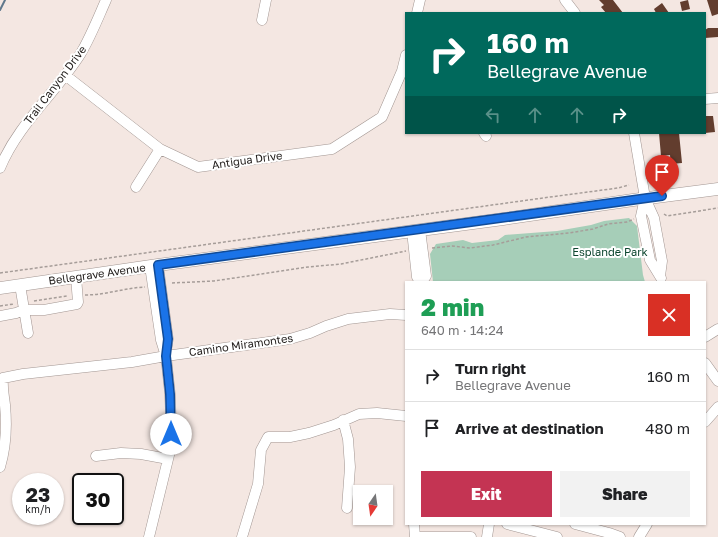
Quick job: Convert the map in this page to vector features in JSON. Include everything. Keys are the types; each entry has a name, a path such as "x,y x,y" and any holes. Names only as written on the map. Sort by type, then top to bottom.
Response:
{"main road":[{"name":"Bellegrave Avenue","path":"0,288 718,189"}],"street":[{"name":"Trail Canyon Drive","path":"0,168 17,135 81,53 93,32 106,0"},
{"path":"262,20 266,0"},
{"path":"417,12 420,0"},
{"path":"565,0 574,12"},
{"name":"Antigua Drive","path":"65,74 160,149 198,167 332,149 382,117 404,72"},
{"path":"706,99 718,98"},
{"path":"634,134 645,198 654,218 662,261 662,279"},
{"path":"136,187 160,149"},
{"path":"416,230 426,276 422,281"},
{"path":"149,537 171,447 170,394 166,356 161,340 154,266"},
{"path":"0,316 24,310 44,310 77,304 76,277"},
{"path":"20,285 28,333"},
{"name":"Camino Miramontes","path":"0,467 6,432 5,404 2,391 3,378 23,374 132,362 290,339 348,319 390,314 405,315"},
{"path":"706,336 718,329"},
{"path":"706,364 718,381"},
{"path":"706,421 718,407"},
{"path":"242,537 258,484 261,450 268,437 290,437 310,433 334,425 359,414 377,413 405,416"},
{"path":"344,420 348,439 350,467 347,508"},
{"path":"96,456 121,453 141,454 168,459"},
{"path":"414,525 415,537 471,537"},
{"path":"487,537 489,525"},
{"path":"511,525 557,537"},
{"path":"578,525 620,537"},
{"path":"639,537 646,525"}],"path":[{"path":"0,273 536,200 618,188 629,185"},
{"path":"664,214 666,216 718,208"},
{"path":"432,248 452,246 470,248 493,245 526,237 593,229 608,224 627,222 636,218"},
{"path":"172,283 214,280 341,264 406,251"}],"green space":[{"name":"Esplande Park","path":"629,218 637,226 645,281 433,281 430,254 436,244 463,240 472,243 498,240 505,235 557,231 591,225 604,221"}],"building":[{"path":"599,0 613,0 622,12 605,12 601,7 604,5"},
{"path":"688,0 690,9 682,11 680,2"},
{"path":"707,0 718,0 718,14 712,16"},
{"path":"662,3 668,12 656,12 654,9"},
{"path":"718,28 718,37 706,38 706,29"},
{"path":"706,116 713,116 715,132 706,133"},
{"path":"659,134 679,134 682,163 671,164 670,155 661,156"}],"waterway":[{"path":"0,10 5,0"}],"route":[{"path":"171,434 170,394 166,356 168,339 158,265 503,219 662,196"}]}
